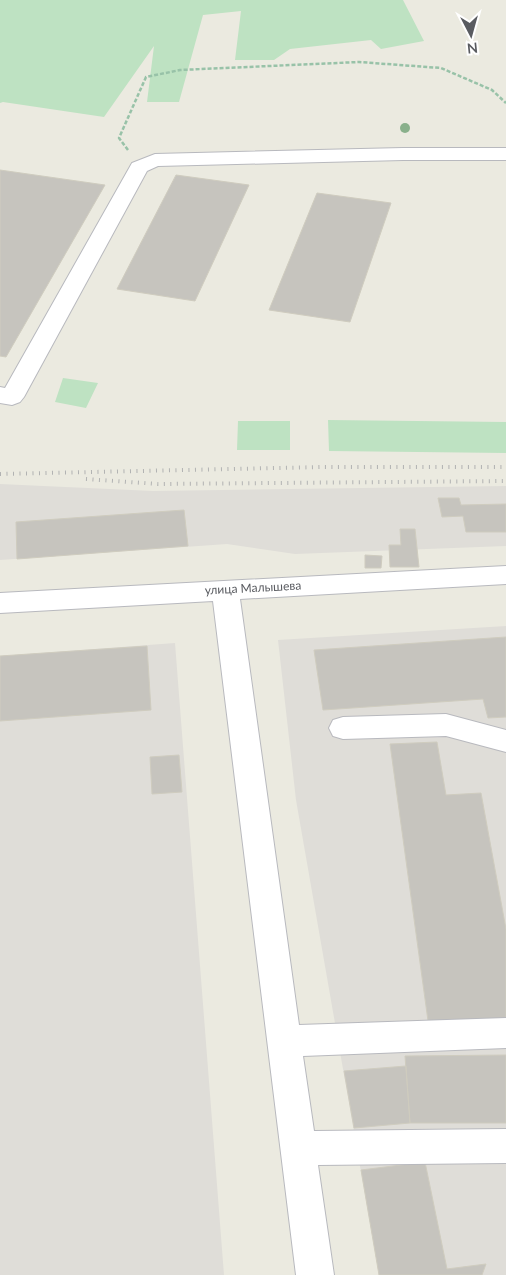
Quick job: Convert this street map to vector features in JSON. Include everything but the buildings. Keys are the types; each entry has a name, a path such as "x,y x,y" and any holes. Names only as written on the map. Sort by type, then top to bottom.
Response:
{"street":[{"path":"0,395 12,397 139,167 155,160 402,154 506,154"},
{"name":"улица Малышева","path":"0,603 506,575"},
{"path":"225,590 315,1275"},
{"path":"343,728 446,725 506,741"},
{"path":"284,1042 338,1038 506,1033"},
{"path":"298,1148 506,1146"}],"path":[{"path":"139,167 119,138 146,77 180,70 359,62 440,68 492,90 506,103"}],"shaded area":[{"path":"0,484 153,491 506,486 506,546 295,554 227,544 0,560"},
{"path":"506,626 506,1275 379,1275 296,800 278,640"},
{"path":"175,643 224,1275 0,1275 0,656"}],"green space":[{"path":"0,0 403,0 424,41 381,49 371,40 290,49 274,60 235,60 241,11 203,15 179,102 147,102 154,46 104,117 0,103"},
{"path":"63,378 98,383 86,408 55,402"},
{"path":"328,420 506,422 506,453 329,451"},
{"path":"238,421 290,421 290,450 237,450"}],"railway":[{"path":"0,474 323,467 506,467"},
{"path":"86,479 158,484 506,481"}]}
